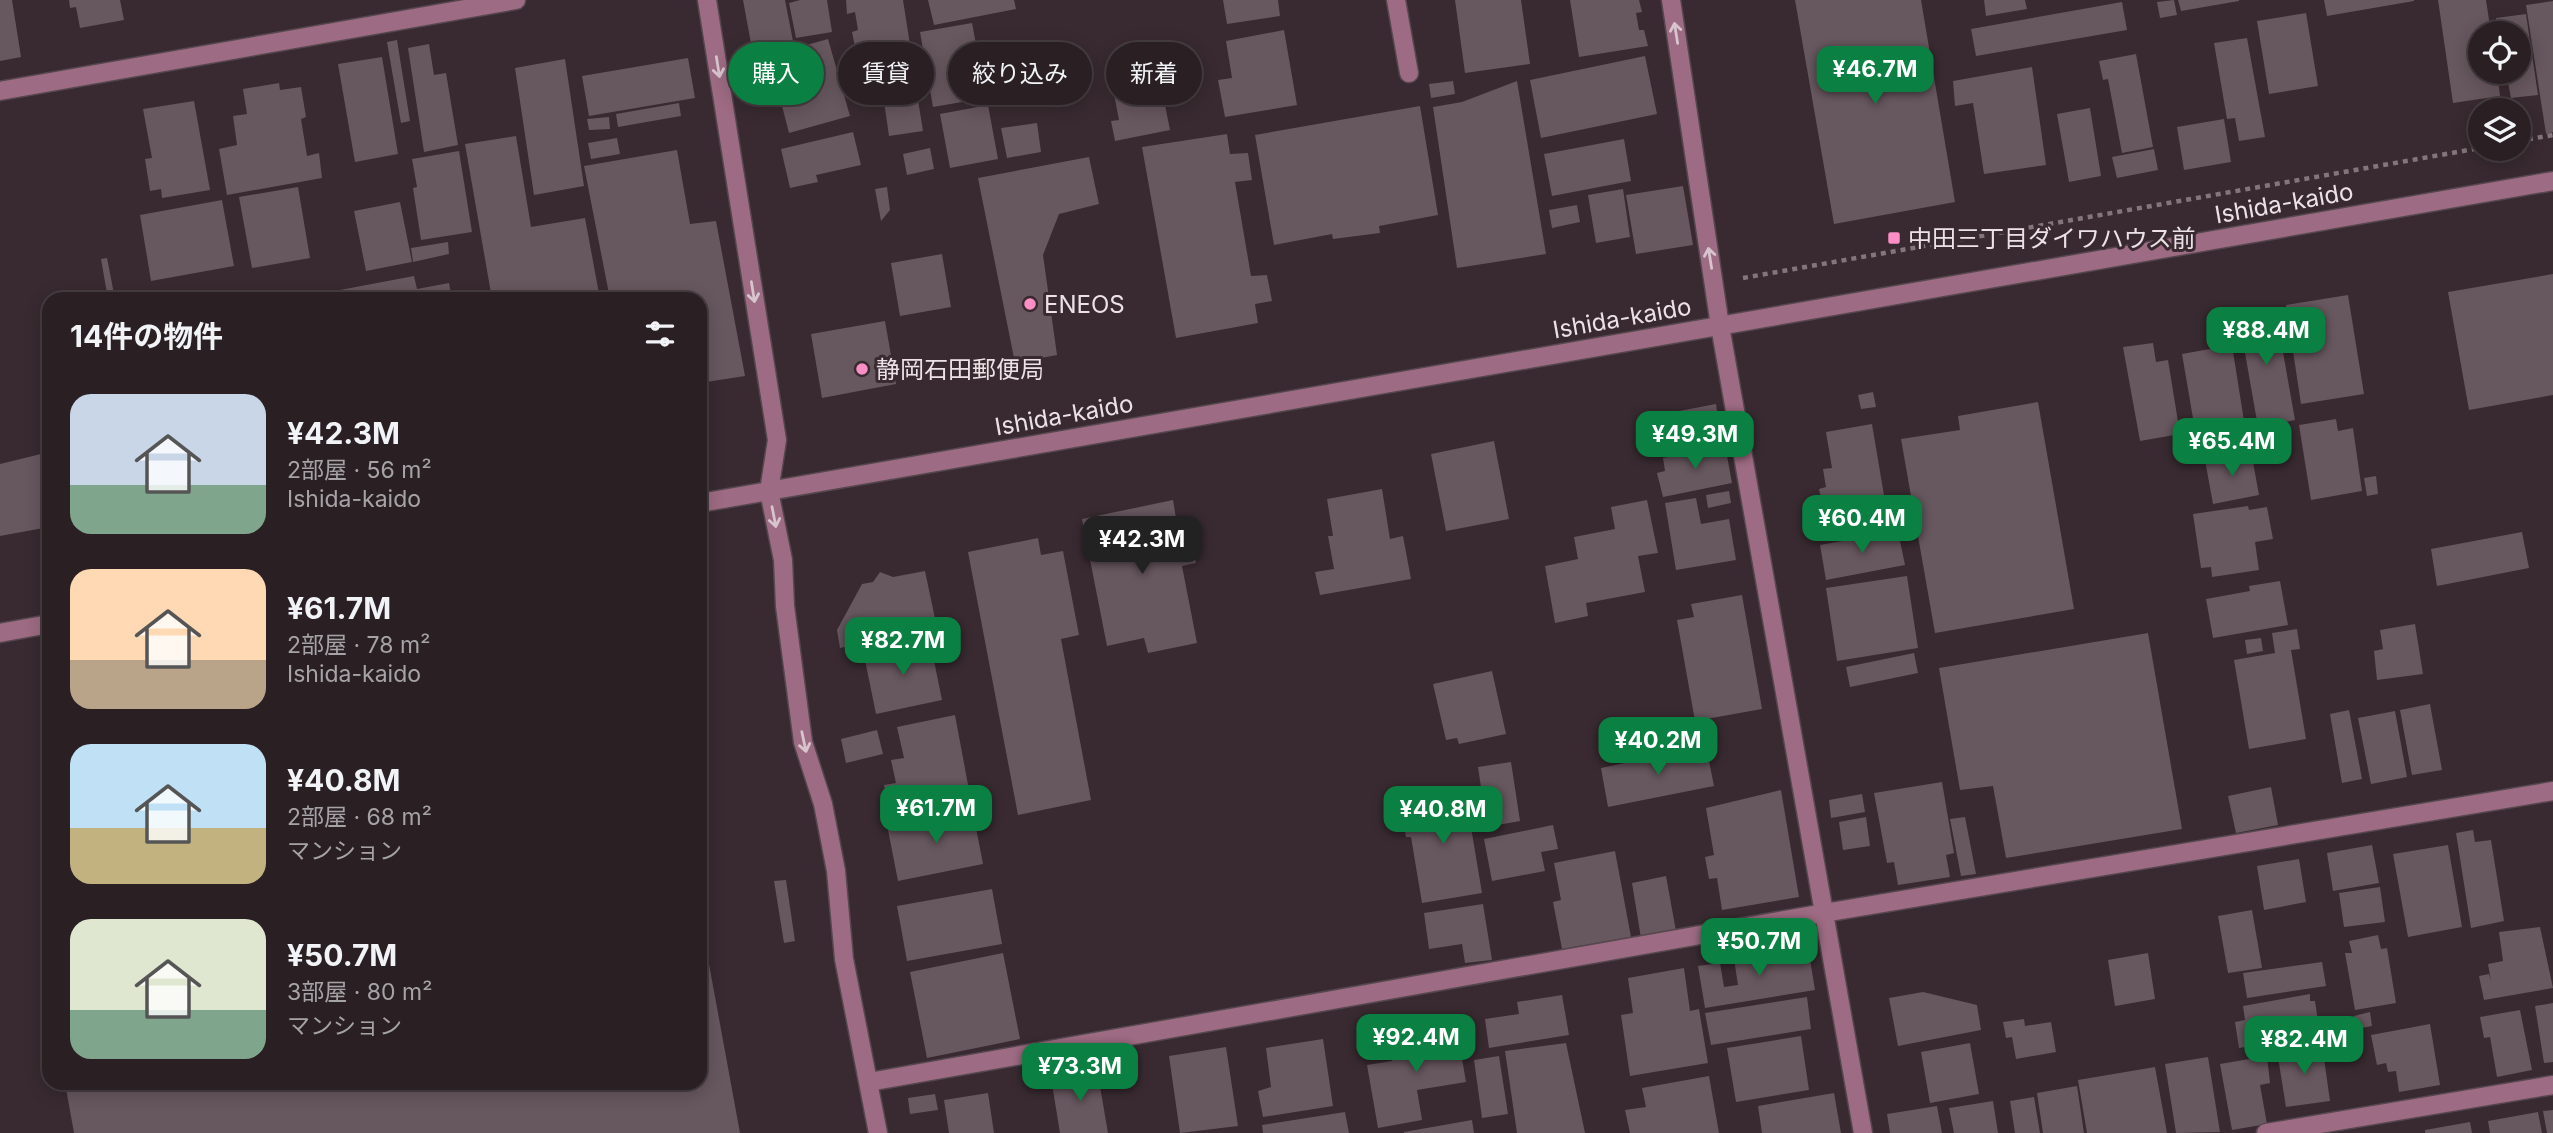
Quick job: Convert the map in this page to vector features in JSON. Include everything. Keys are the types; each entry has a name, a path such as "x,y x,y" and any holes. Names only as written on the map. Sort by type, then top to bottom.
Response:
{"street":[{"path":"0,91 516,0"},
{"path":"707,0 777,440 769,491 783,561 785,606 803,742 823,804 836,872 844,960 878,1133"},
{"path":"1396,0 1409,73"},
{"path":"1671,0 1720,326 1863,1133"},
{"name":"Ishida-kaido","path":"707,502 2553,181"},
{"path":"0,633 42,625"},
{"path":"869,1082 1824,914 2553,791"},
{"path":"2266,1133 2553,1084"}],"path":[{"path":"2531,139 2553,135"},
{"path":"1714,283 2468,150"}],"building":[{"path":"0,0 12,0 21,57 0,61"},
{"path":"69,0 120,0 124,20 80,28 76,7 70,8"},
{"path":"743,0 785,0 793,41 751,42"},
{"path":"800,0 827,0 832,32 796,38 789,3"},
{"path":"846,0 903,0 910,42 854,42 852,32 858,30 855,12 847,14"},
{"path":"928,0 1014,0 1016,9 934,25"},
{"path":"1223,0 1278,0 1280,16 1227,24"},
{"path":"1455,0 1521,0 1530,64 1465,73"},
{"path":"1570,0 1639,0 1642,12 1636,13 1639,30 1644,30 1648,46 1579,57"},
{"path":"1795,0 1921,0 1955,202 1834,224"},
{"path":"1984,0 2025,0 2027,9 1986,16"},
{"path":"2174,0 2177,15 2160,18 2157,2"},
{"path":"2178,0 2239,0 2239,1 2181,11"},
{"path":"2324,0 2414,0 2414,1 2327,16"},
{"path":"2438,0 2486,0 2489,21 2468,21 2468,84 2498,84 2500,96 2468,98 2468,101 2453,103"},
{"path":"2553,1 2553,132 2546,134 2531,37 2531,21 2528,21 2526,5"},
{"path":"2122,2 2127,30 1976,56 1971,29"},
{"path":"2306,13 2318,86 2269,94 2257,21"},
{"path":"2526,14 2527,21 2497,21 2496,18"},
{"path":"972,23 976,42 948,42 948,104 933,107 934,42 922,42 920,32"},
{"path":"1284,30 1297,105 1225,117 1218,80 1232,78 1226,41"},
{"path":"2247,38 2265,137 2239,141 2235,118 2227,119 2214,43"},
{"path":"828,39 838,74 838,105 847,105 850,116 789,133 782,105 824,105 824,42 817,42"},
{"path":"397,40 410,121 401,123 387,42"},
{"path":"429,44 434,75 446,73 458,145 424,152 408,48"},
{"path":"2531,48 2538,95 2511,98 2508,84 2531,84"},
{"path":"2136,54 2153,147 2122,153 2108,79 2103,80 2099,61"},
{"path":"1645,56 1657,114 1541,138 1530,80"},
{"path":"382,57 398,154 355,162 338,64"},
{"path":"688,58 695,98 589,116 582,76"},
{"path":"565,59 584,186 534,195 515,68"},
{"path":"2032,67 2046,165 1984,174 1973,103 1955,106 1953,81"},
{"path":"1453,81 1455,94 1431,98 1429,84"},
{"path":"1517,81 1546,254 1457,268 1433,107 1462,102"},
{"path":"279,83 280,90 301,87 306,117 301,119 307,156 319,153 322,178 227,195 219,149 237,145 233,116 247,114 243,89"},
{"path":"194,101 210,190 162,198 161,189 150,191 145,159 152,158 143,109"},
{"path":"679,103 681,116 618,127 616,114"},
{"path":"884,105 919,105 923,131 889,136"},
{"path":"988,105 998,159 950,168 940,114"},
{"path":"1116,105 1165,105 1170,130 1115,141 1111,121 1119,120"},
{"path":"1420,106 1438,215 1379,226 1380,233 1333,239 1332,234 1274,245 1255,135"},
{"path":"2090,108 2101,176 2069,182 2057,114"},
{"path":"609,117 610,129 589,130 587,119"},
{"path":"2224,119 2231,162 2184,170 2177,127"},
{"path":"1037,123 1041,152 1007,158 1001,128"},
{"path":"853,132 861,165 816,175 818,182 790,188 781,149"},
{"path":"1227,134 1230,154 1248,153 1252,180 1235,182 1251,276 1267,275 1272,301 1255,304 1258,323 1176,338 1142,147"},
{"path":"516,136 531,227 585,218 599,292 491,292 465,144"},
{"path":"617,138 620,154 591,159 588,143"},
{"path":"1624,139 1631,181 1552,196 1544,154"},
{"path":"930,148 934,169 907,175 903,154"},
{"path":"2154,149 2158,170 2117,178 2112,157"},
{"path":"677,150 690,224 716,221 745,376 707,382 707,292 609,292 584,166"},
{"path":"459,151 472,232 421,240 413,188 417,187 412,159"},
{"path":"1089,157 1099,204 1059,214 1043,255 1057,355 1015,363 978,178"},
{"path":"1683,186 1693,245 1636,254 1626,195"},
{"path":"298,187 310,258 252,268 239,197"},
{"path":"887,187 890,210 881,221 875,189"},
{"path":"1623,189 1630,237 1596,243 1588,195"},
{"path":"222,200 234,266 151,281 140,215"},
{"path":"400,202 412,262 366,271 354,211"},
{"path":"1577,205 1580,222 1552,228 1549,210"},
{"path":"448,242 449,254 413,262 411,248"},
{"path":"942,254 951,307 900,316 891,263"},
{"path":"107,258 114,292 107,292 101,259"},
{"path":"2553,274 2553,395 2469,410 2448,292"},
{"path":"414,276 417,289 449,283 451,292 340,292"},
{"path":"2348,295 2364,394 2301,404 2286,305"},
{"path":"2275,307 2295,420 2258,427 2238,313"},
{"path":"885,321 896,384 822,398 811,334"},
{"path":"2153,343 2156,362 2168,360 2180,434 2140,441 2123,347"},
{"path":"2232,345 2244,421 2195,430 2182,354"},
{"path":"1873,392 1876,407 1861,409 1858,395"},
{"path":"2038,402 2074,609 1935,633 1901,439 1960,430 1958,416"},
{"path":"1716,404 1719,424 1657,436 1653,416"},
{"path":"2336,419 2338,431 2353,428 2362,491 2311,500 2299,425"},
{"path":"1872,424 1888,519 1828,531 1819,489 1826,487 1823,469 1832,468 1826,432"},
{"path":"1494,441 1509,519 1446,531 1431,454"},
{"path":"1725,445 1732,483 1663,497 1657,473 1665,471 1663,458"},
{"path":"2251,451 2259,495 2213,504 2205,460"},
{"path":"42,454 42,528 0,536 0,464"},
{"path":"2376,476 2378,494 2367,496 2364,478"},
{"path":"1382,489 1390,539 1403,536 1411,579 1320,595 1315,572 1334,569 1328,536 1333,536 1327,499"},
{"path":"1729,491 1731,503 1708,508 1706,495"},
{"path":"1696,498 1701,524 1729,519 1736,560 1676,570 1665,503"},
{"path":"1173,500 1177,524 1187,522 1196,563 1182,566 1197,643 1148,653 1144,638 1107,646 1082,519"},
{"path":"1647,500 1658,553 1638,556 1645,592 1586,603 1588,616 1555,623 1545,566 1578,559 1574,537 1615,529 1611,507"},
{"path":"2248,506 2249,510 2267,507 2273,539 2255,542 2259,570 2212,577 2211,567 2201,568 2193,514"},
{"path":"1898,531 1905,565 1826,580 1820,545"},
{"path":"2522,532 2529,568 2437,586 2431,549"},
{"path":"1038,538 1041,555 1063,551 1079,635 1061,639 1091,800 1018,815 968,552"},
{"path":"925,571 937,628 840,648 837,630 862,584 873,582 880,572 893,577"},
{"path":"1907,576 1918,648 1837,661 1826,588"},
{"path":"2280,581 2288,625 2213,638 2206,599 2250,591 2249,586"},
{"path":"1742,595 1762,709 1695,721 1677,620 1694,617 1691,604"},
{"path":"2415,624 2423,674 2377,680 2374,651 2383,649 2380,630"},
{"path":"2297,629 2300,649 2291,650 2306,739 2249,749 2234,660 2275,653 2272,633"},
{"path":"2148,633 2182,829 2006,858 1993,786 1960,790 1939,668"},
{"path":"2261,638 2263,651 2247,654 2245,640"},
{"path":"930,641 942,700 876,714 864,655"},
{"path":"1914,653 1918,673 1850,687 1846,667"},
{"path":"1492,671 1506,734 1459,744 1457,738 1446,740 1433,684"},
{"path":"2430,704 2442,770 2412,775 2400,710"},
{"path":"2349,710 2362,779 2342,783 2330,714"},
{"path":"2395,711 2407,777 2371,784 2358,718"},
{"path":"955,715 969,790 888,805 884,785 896,783 891,760 904,758 897,727"},
{"path":"877,730 883,754 846,763 841,739"},
{"path":"1706,746 1714,786 1608,807 1601,768"},
{"path":"1511,762 1520,821 1487,827 1478,767"},
{"path":"1942,782 1954,853 1946,855 1950,877 1898,885 1894,862 1887,863 1874,793"},
{"path":"2271,787 2278,825 2236,833 2228,796"},
{"path":"1781,790 1799,897 1722,910 1717,878 1709,879 1705,857 1714,855 1706,808"},
{"path":"1465,791 1482,893 1422,903 1411,837 1406,837 1400,803"},
{"path":"1862,794 1865,812 1831,818 1829,800"},
{"path":"972,807 983,864 898,881 888,830 921,824 920,817"},
{"path":"1866,817 1870,846 1843,850 1839,822"},
{"path":"1965,817 1976,874 1961,876 1950,819"},
{"path":"1553,825 1558,849 1541,852 1545,871 1492,881 1484,839"},
{"path":"2473,830 2475,842 2491,840 2504,921 2471,928 2456,833"},
{"path":"2372,845 2379,883 2333,891 2327,853"},
{"path":"2448,845 2462,927 2408,937 2393,854"},
{"path":"1615,851 1631,937 1562,949 1553,902 1561,900 1554,863"},
{"path":"2299,859 2306,902 2264,910 2257,866"},
{"path":"1666,876 1676,931 1641,938 1632,883"},
{"path":"786,880 795,941 784,943 774,881"},
{"path":"2380,887 2385,922 2344,927 2339,893"},
{"path":"992,889 1002,944 907,961 897,906"},
{"path":"1483,904 1492,960 1465,963 1462,944 1429,949 1424,913"},
{"path":"2252,910 2262,968 2228,973 2218,916"},
{"path":"2540,927 2553,988 2484,1000 2479,976 2489,974 2491,981 2488,964 2503,961 2499,932"},
{"path":"2378,935 2381,949 2387,948 2396,1003 2355,1010 2345,953 2352,953 2349,941"},
{"path":"1808,947 1815,990 1705,1008 1698,966 1720,963 1724,987 1738,985 1734,959"},
{"path":"707,953 740,1133 74,1133 66,1090 707,1090"},
{"path":"1003,953 1020,1039 927,1058 910,972"},
{"path":"2148,953 2155,999 2115,1006 2108,960"},
{"path":"2322,962 2326,986 2247,998 2243,973"},
{"path":"1684,968 1690,1011 1699,1009 1708,1063 1630,1076 1621,1015 1633,1013 1628,978"},
{"path":"1923,992 1977,1005 1981,1030 1898,1046 1889,998"},
{"path":"2310,994 2310,1001 2315,1001 2320,1035 2239,1048 2235,1022 2245,1020 2243,1006"},
{"path":"1562,995 1569,1035 1489,1048 1485,1019 1519,1014 1517,1002"},
{"path":"1807,997 1811,1029 1711,1045 1705,1013"},
{"path":"2553,1003 2553,1062 2544,1063 2535,1006"},
{"path":"2520,1010 2532,1070 2497,1077 2490,1037 2484,1038 2480,1017"},
{"path":"2370,1012 2372,1026 2356,1029 2354,1016"},
{"path":"2024,1019 2025,1026 2051,1022 2056,1052 2016,1059 2012,1037 2006,1038 2003,1022"},
{"path":"1456,1023 1466,1082 1417,1090 1422,1120 1378,1128 1367,1065 1392,1061 1391,1056 1411,1052 1408,1032"},
{"path":"2430,1024 2440,1085 2399,1092 2396,1071 2388,1072 2386,1063 2377,1065 2371,1035"},
{"path":"1801,1036 1809,1090 1736,1102 1727,1048"},
{"path":"1323,1039 1333,1106 1263,1117 1258,1091 1271,1087 1266,1048"},
{"path":"1566,1043 1585,1133 1517,1133 1505,1051"},
{"path":"1970,1043 1979,1094 1930,1103 1921,1052"},
{"path":"2322,1044 2330,1101 2286,1107 2277,1051"},
{"path":"1226,1047 1238,1126 1180,1133 1169,1056"},
{"path":"1499,1056 1508,1114 1482,1118 1474,1060"},
{"path":"2267,1056 2270,1083 2260,1085 2267,1124 2232,1130 2220,1064"},
{"path":"2208,1057 2220,1132 2176,1133 2165,1064"},
{"path":"2155,1067 2167,1133 2087,1133 2078,1080"},
{"path":"1097,1069 1108,1133 1060,1133 1051,1078"},
{"path":"1709,1076 1719,1133 1630,1133 1625,1110 1646,1107 1642,1088"},
{"path":"2077,1086 2084,1133 2043,1133 2037,1093"},
{"path":"988,1093 994,1133 949,1133 944,1100"},
{"path":"1834,1093 1841,1133 1762,1133 1758,1106"},
{"path":"935,1094 938,1110 910,1114 908,1098"},
{"path":"2034,1097 2040,1133 2015,1133 2010,1101"},
{"path":"1993,1101 1998,1133 1954,1133 1949,1108"},
{"path":"1937,1106 1942,1133 1890,1133 1887,1114"},
{"path":"2553,1110 2553,1133 2547,1133 2543,1111"},
{"path":"1345,1112 1349,1133 1263,1133 1262,1125"},
{"path":"2538,1112 2542,1133 2490,1133 2488,1121"},
{"path":"1472,1120 1474,1133 1404,1133 1404,1132"},
{"path":"2470,1122 2472,1133 2425,1133 2425,1130"}],"place":[{"name":"中田三丁目ダイワハウス前","path":"1894,238"},
{"name":"ENEOS","path":"1030,304"},
{"name":"静岡石田郵便局","path":"862,369"}]}
